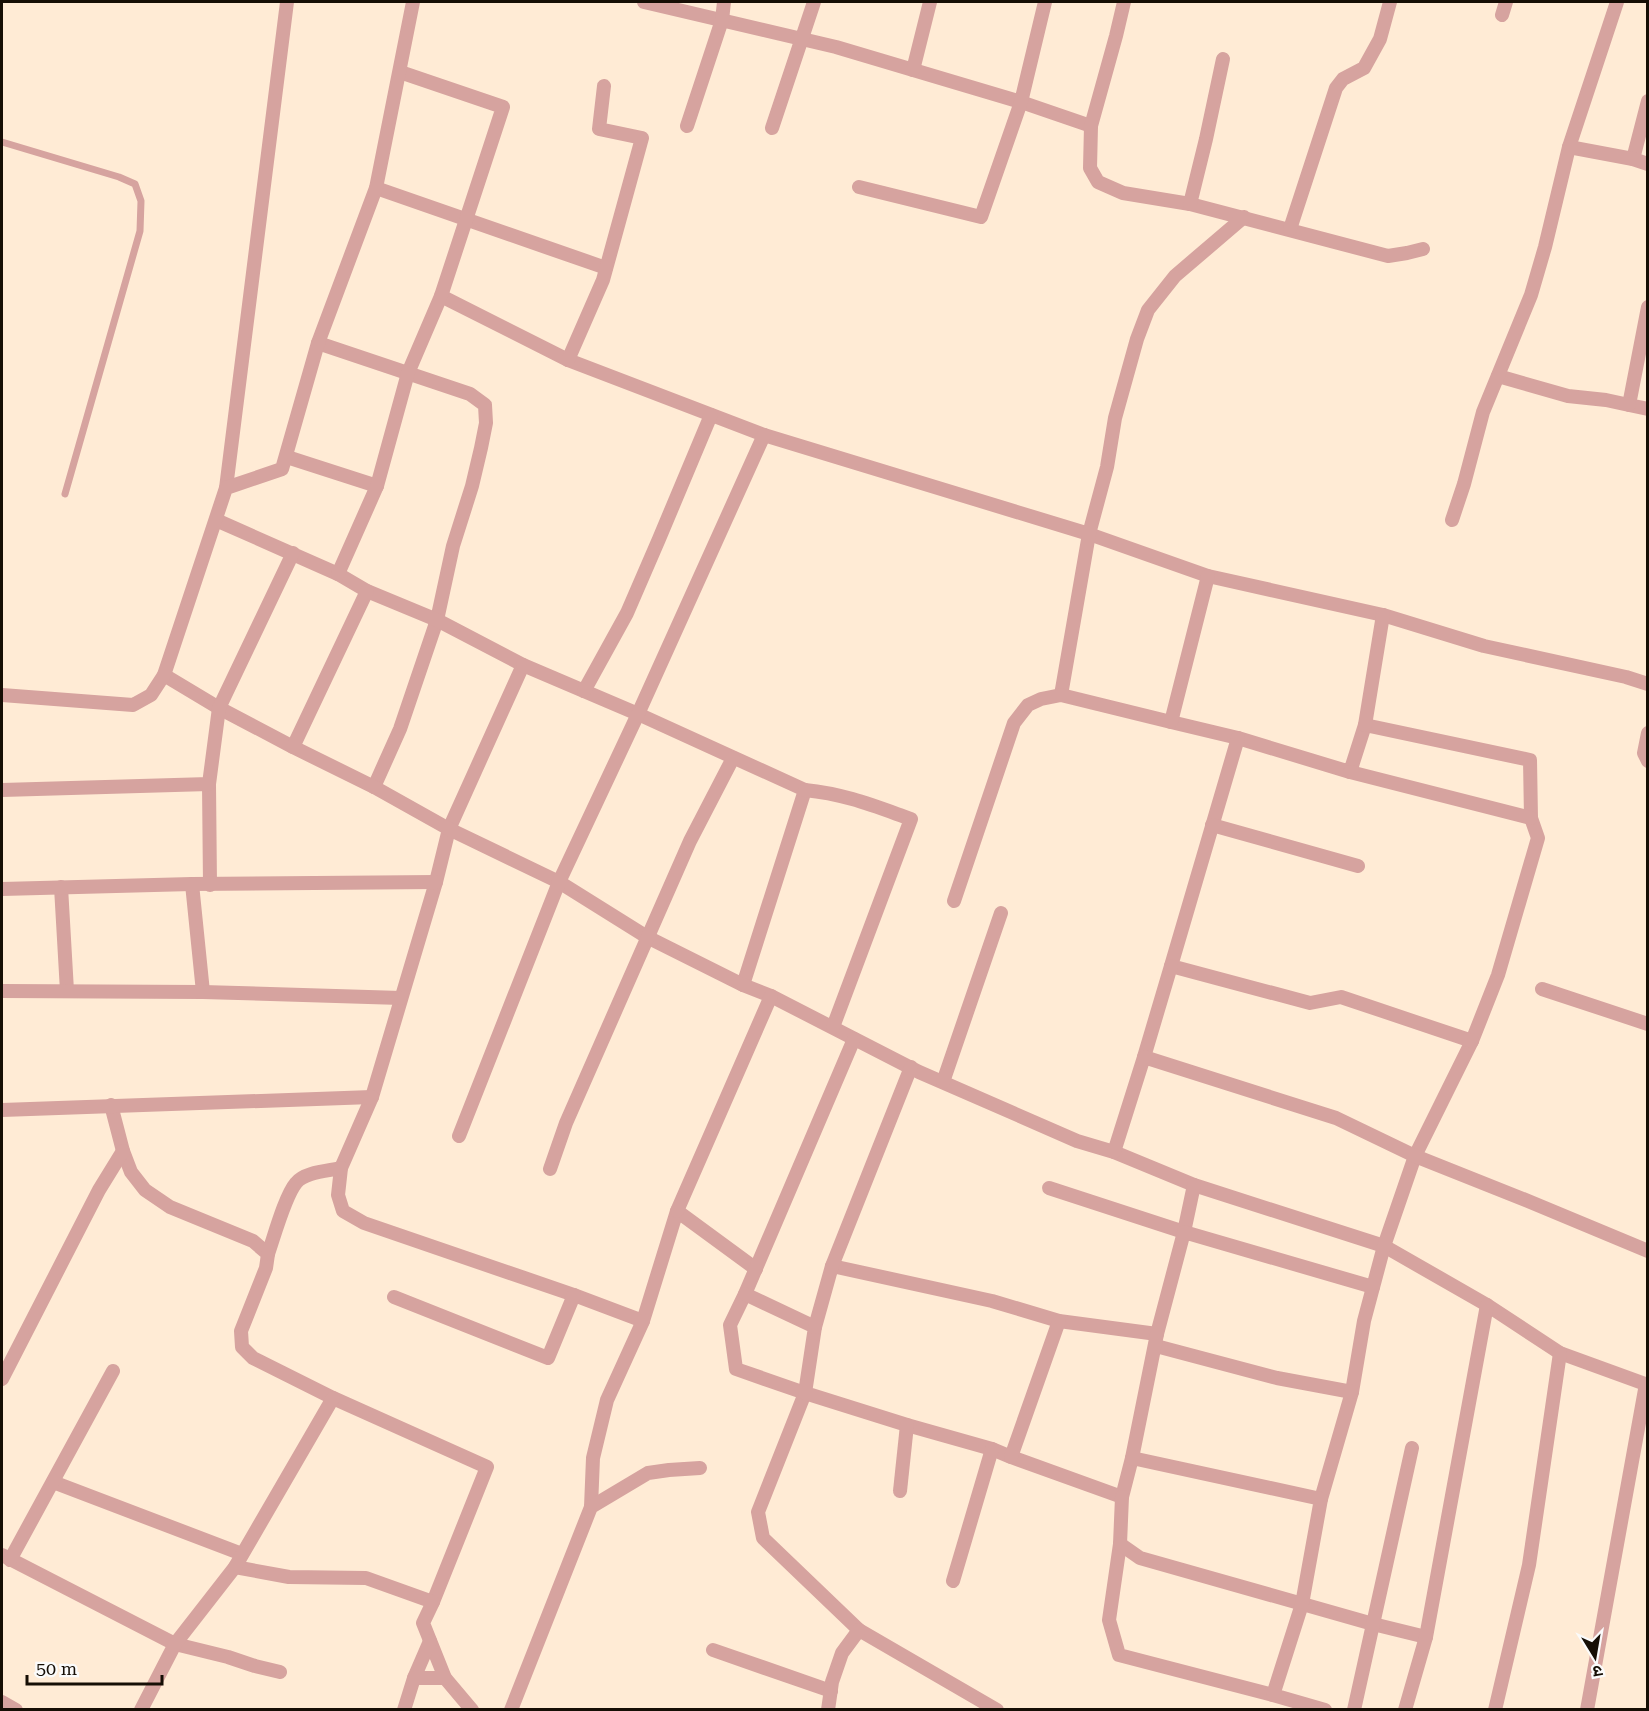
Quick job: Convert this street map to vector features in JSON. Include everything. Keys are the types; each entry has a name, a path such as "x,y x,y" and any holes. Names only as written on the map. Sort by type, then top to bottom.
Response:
{"street":[{"path":"2,694 134,705 151,695 164,675 226,488 287,2"},
{"path":"226,488 282,469 318,343 376,188 413,2"},
{"path":"644,2 801,39 913,70 1021,102 1091,126"},
{"path":"687,126 722,20 724,2"},
{"path":"772,128 814,2"},
{"path":"913,70 930,2"},
{"path":"859,187 981,216 1021,102 1045,2"},
{"path":"1124,2 1091,126 1090,168 1098,182 1123,193 1190,204 1388,256 1423,249"},
{"path":"1290,229 1336,88 1342,79 1364,68 1380,39 1390,2"},
{"path":"1452,520 1483,412 1531,295 1569,147 1617,2"},
{"path":"1190,204 1223,59"},
{"path":"338,574 377,486 408,373 441,296 502,107 400,72"},
{"path":"568,360 603,280 642,138 599,129 604,86"},
{"path":"1633,159 1647,101"},
{"path":"1569,147 1633,159 1647,164"},
{"path":"376,188 606,268"},
{"path":"1061,695 1089,534 1107,468 1115,418 1137,339 1148,310 1175,276 1244,217"},
{"path":"441,296 568,360 764,435 1089,534 1208,576 1383,615 1484,646 1626,677 1647,684"},
{"path":"1629,405 1647,307"},
{"path":"318,343 470,394 485,405 486,423 481,448 453,546 437,620 400,729 374,787"},
{"path":"1498,376 1568,396 1606,400 1647,409"},
{"path":"584,691 627,613 711,415"},
{"path":"459,1136 560,882 764,435"},
{"path":"286,457 377,486"},
{"path":"216,520 338,574 367,591 437,620 523,665 638,714 805,790 832,793 911,819 832,1028"},
{"path":"210,885 209,784 219,708 292,553"},
{"path":"1171,722 1208,576"},
{"path":"294,747 367,591"},
{"path":"1350,772 1365,725 1383,615"},
{"path":"523,665 448,829 436,882 372,1097 341,1168 338,1195 343,1211 364,1223 643,1321"},
{"path":"164,675 219,708 374,787 448,829 560,882 647,937 771,996 911,1067 1077,1141 1114,1152 1194,1185 1384,1246 1487,1305 1560,1353 1647,1384 1587,1710"},
{"path":"954,901 1014,723 1028,705 1041,699 1061,695 1238,738 1350,772 1531,818"},
{"path":"1273,1695 1302,1604 1321,1499 1352,1392 1364,1321 1384,1246 1415,1156 1472,1041 1498,975 1538,838 1531,818 1530,760 1365,725"},
{"path":"1647,733 1644,753 1647,761"},
{"path":"1114,1152 1238,738"},
{"path":"550,1169 566,1123 647,937 690,841 734,758"},
{"path":"2,790 209,784"},
{"path":"743,984 805,790"},
{"path":"1212,825 1358,866"},
{"path":"2,889 192,884 436,882"},
{"path":"192,884 203,992"},
{"path":"61,888 67,991"},
{"path":"943,1082 1001,913"},
{"path":"1171,966 1310,1003 1341,997 1472,1041"},
{"path":"1542,989 1647,1024"},
{"path":"2,991 203,992 401,998"},
{"path":"511,1710 591,1507 593,1458 607,1400 643,1321 676,1211 771,996"},
{"path":"854,1038 730,1325 736,1369 907,1425 992,1449 1122,1497"},
{"path":"1144,1057 1336,1118 1415,1156 1647,1251"},
{"path":"911,1067 832,1266 815,1327 805,1393 758,1512 763,1538 859,1630 997,1710"},
{"path":"2,1110 372,1097"},
{"path":"111,1105 131,1172 145,1190 170,1207 253,1241 268,1254"},
{"path":"2,1378 99,1190 123,1150"},
{"path":"341,1168 314,1173 297,1182 288,1200 268,1254 266,1268 241,1331 242,1347 253,1358 333,1398 487,1467 423,1623 446,1678 472,1710"},
{"path":"1194,1185 1156,1340 1122,1497 1120,1544 1109,1620 1119,1654 1325,1710"},
{"path":"1049,1188 1184,1232 1373,1287"},
{"path":"676,1211 756,1269"},
{"path":"832,1266 992,1301 1059,1321 1156,1340 1277,1378 1352,1392"},
{"path":"745,1294 815,1327"},
{"path":"394,1297 548,1358 574,1295"},
{"path":"1405,1710 1426,1637 1487,1305"},
{"path":"1011,1457 1059,1321"},
{"path":"1495,1710 1529,1565 1560,1353"},
{"path":"113,1371 53,1482 6,1558 175,1644 280,1672"},
{"path":"141,1710 175,1644 235,1567 333,1398"},
{"path":"900,1491 907,1425"},
{"path":"1354,1710 1412,1448"},
{"path":"953,1581 992,1449"},
{"path":"1132,1458 1321,1499"},
{"path":"591,1507 648,1473 700,1468"},
{"path":"53,1482 242,1554"},
{"path":"1120,1544 1140,1558 1426,1637"},
{"path":"235,1567 289,1577 366,1578 433,1602"},
{"path":"828,1710 842,1653 859,1630"},
{"path":"404,1710 414,1678 430,1641"},
{"path":"713,1650 831,1691"},
{"path":"414,1678 446,1678"},
{"path":"2,1702 16,1710"}],"lane":[{"path":"2,142 119,177 135,184 141,201 140,231 64,494"}]}
